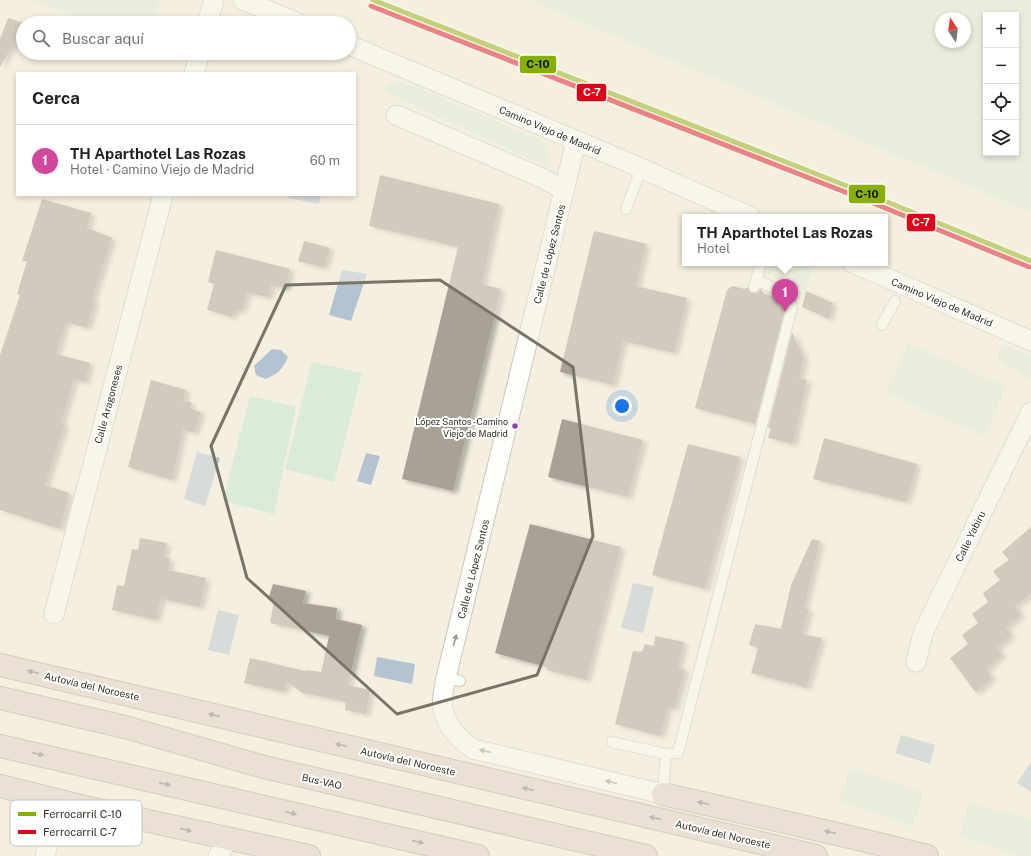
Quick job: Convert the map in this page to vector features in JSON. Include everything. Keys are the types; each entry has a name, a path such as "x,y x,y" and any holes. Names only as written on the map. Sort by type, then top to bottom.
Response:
{"highway":[{"name":"Autovía del Noroeste","path":"0,665 816,856"},
{"name":"Bus-VAO","path":"0,698 125,727 264,767 646,856"},
{"path":"0,713 123,741 264,767"},
{"path":"0,746 478,856"},
{"path":"0,786 56,800"},
{"path":"663,794 927,856"},
{"path":"142,824 223,848 309,856"}],"street":[{"path":"210,16 214,0"},
{"path":"243,0 281,16"},
{"name":"Camino Viejo de Madrid","path":"356,48 744,214"},
{"path":"194,72 198,60"},
{"name":"Calle de López Santos","path":"396,115 542,178 564,190"},
{"name":"Calle de López Santos","path":"576,141 471,574 453,679 443,693 443,709 454,732 462,741 473,749 663,794"},
{"name":"Calle Aragoneses","path":"54,614 163,196"},
{"name":"Camino Viejo de Madrid","path":"860,266 1031,341"},
{"name":"Calle Yabiru","path":"916,662 923,633 1031,412"},
{"path":"28,793 30,800"}],"lane":[{"path":"626,209 641,169"},
{"path":"612,742 666,754 678,753 792,307 786,294 756,284 760,266"},
{"path":"882,325 895,301"},
{"path":"663,794 666,754"}],"highlighted area":[{"path":"440,280 573,367 593,536 537,675 397,714 247,578 211,446 286,285"}],"green space":[{"path":"160,0 156,16 78,16 35,1"},
{"path":"530,0 1031,0 1031,212"},
{"path":"393,81 404,82 542,141 548,153 548,167 384,91 386,86"},
{"path":"770,266 788,266 783,281 767,274"},
{"path":"796,266 812,266 806,291 790,284"},
{"path":"909,343 1006,387 984,436 886,392"},
{"path":"1006,345 1031,356 1031,372 1028,379 1002,360 995,363 1000,349"},
{"path":"312,362 362,373 334,482 285,469"},
{"path":"250,396 296,407 274,514 223,501"},
{"path":"850,768 924,793 912,826 839,801"},
{"path":"969,802 1031,820 1031,856 1024,856 959,837"}],"water":[{"path":"289,196 321,196 319,204 288,198"},
{"path":"342,270 367,274 351,321 329,315"},
{"path":"272,349 281,350 288,357 279,371 273,376 265,379 256,375 254,366"},
{"path":"197,452 220,458 205,506 184,499"},
{"path":"366,453 380,456 371,485 357,481"},
{"path":"633,583 654,587 643,633 621,628"},
{"path":"218,610 239,615 229,655 208,650"},
{"path":"377,657 415,664 412,684 374,676"},
{"path":"901,735 935,745 930,764 895,753"},
{"path":"1031,762 1031,792 1017,783"}],"building":[{"path":"8,18 16,21 16,41 0,67 0,39"},
{"path":"380,175 499,204 482,284 501,289 453,491 402,479 458,247 369,226"},
{"path":"42,199 91,213 87,228 112,238 92,299 95,300 87,328 66,322 56,354 90,363 85,382 74,379 61,423 65,424 45,485 69,493 60,529 0,510 0,355 20,295 17,294 27,261 22,261"},
{"path":"594,231 646,244 636,286 687,298 674,353 623,341 613,385 560,372"},
{"path":"304,241 330,248 324,268 298,261"},
{"path":"216,250 290,269 285,288 271,285 269,297 247,293 242,311 235,310 232,317 207,310 214,284 208,282"},
{"path":"732,286 745,289 748,287 749,291 753,293 758,292 761,289 764,294 777,297 784,313 755,424 695,408 727,290"},
{"path":"806,291 833,303 829,319 802,307"},
{"path":"792,332 804,359 799,378 807,380 793,444 768,438 771,428 768,428"},
{"path":"151,380 186,390 183,402 192,402 190,408 201,412 194,433 183,429 172,480 128,467"},
{"path":"562,419 643,440 628,497 548,477"},
{"path":"824,438 917,464 906,502 813,479"},
{"path":"688,444 740,457 705,589 652,575"},
{"path":"530,524 621,547 586,680 547,670 547,667 495,653"},
{"path":"1031,527 1031,594 1015,606 1021,615 1006,627 1011,635 997,648 1002,655 986,669 992,678 976,693 950,658 968,644 962,635 978,623 972,614 988,602 983,593 1000,580 993,571 1009,560 1002,552"},
{"path":"140,538 167,543 164,557 170,559 168,570 206,578 200,607 161,599 156,620 112,610 117,585 124,586 132,549 138,550"},
{"path":"812,539 820,541 804,608 809,609 802,634 822,638 806,688 751,673 758,648 749,645 755,624 781,629 791,585"},
{"path":"273,584 306,591 303,603 337,608 336,619 362,625 348,685 370,690 366,714 345,710 346,702 304,694 287,682 284,692 244,683 250,658 305,671 321,672 329,636 270,623 274,601 268,600"},
{"path":"655,636 684,642 678,668 685,670 674,709 668,707 660,736 615,724 633,651 642,652 645,644 654,646"}],"rail line":[{"name":"C-10","path":"373,0 875,197 1031,261"},
{"name":"C-7","path":"371,6 873,203 1029,267"}],"place":[{"name":"TH Aparthotel Las Rozas","path":"785,312"},
{"name":"López Santos - Camino Viejo de Madrid","path":"515,426"}]}
